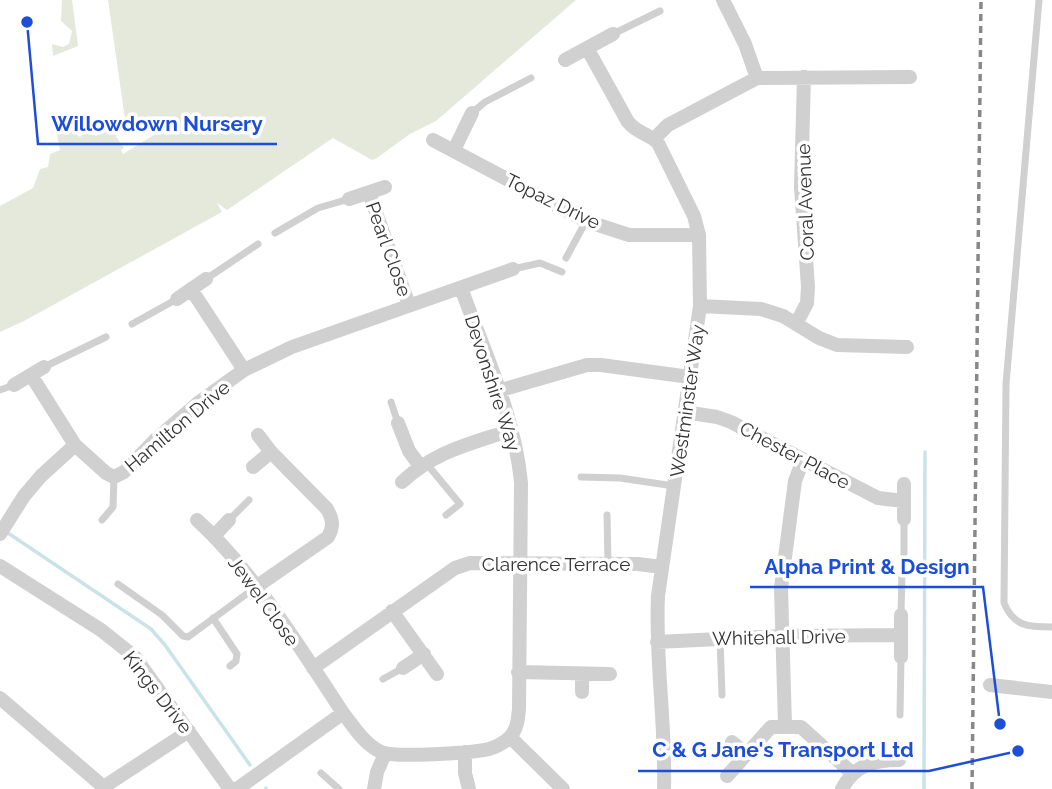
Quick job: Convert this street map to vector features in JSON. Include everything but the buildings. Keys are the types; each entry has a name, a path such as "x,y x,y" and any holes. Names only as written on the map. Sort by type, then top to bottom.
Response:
{"street":[{"path":"723,0 745,44 757,78"},
{"path":"559,63 613,34"},
{"name":"Westminster Way","path":"587,48 628,122 635,131 654,139 687,197 699,235 700,306 658,596 657,642 665,743 664,789"},
{"name":"Coral Avenue","path":"796,324 807,303 808,287 801,187 804,77"},
{"path":"654,139 668,125 757,78 910,77"},
{"path":"454,150 472,113"},
{"name":"Topaz Drive","path":"433,140 586,222 629,234 699,235"},
{"name":"Pearl Close","path":"349,199 385,187"},
{"name":"Pearl Close","path":"369,193 409,305"},
{"name":"Hamilton Drive","path":"30,375 75,445 114,477 124,472 155,440 198,403 244,370 292,347 513,269"},
{"path":"177,299 206,279"},
{"name":"Devonshire Way","path":"461,288 511,430 521,483 519,718 510,737"},
{"path":"191,289 244,370"},
{"path":"700,306 761,310 783,316 819,338 837,345 907,347"},
{"path":"498,391 587,365 690,377"},
{"path":"7,387 44,367"},
{"name":"Chester Place","path":"684,412 718,417 731,422 878,498 904,501"},
{"path":"398,423 409,451 423,464"},
{"path":"402,482 423,464 440,455 511,430"},
{"path":"256,587 328,537 333,528 333,519 327,509 258,435"},
{"path":"3,530 24,496 41,476 75,445"},
{"path":"253,467 271,452"},
{"path":"785,725 781,588 795,481 803,460"},
{"path":"904,484 904,519"},
{"name":"Jewel Close","path":"197,520 214,536 256,587 360,736 385,754"},
{"path":"214,536 229,520"},
{"name":"Clarence Terrace","path":"313,668 455,568 482,562 662,567"},
{"name":"Kings Drive","path":"0,566 101,630 127,650 142,665 230,789"},
{"path":"392,611 437,674"},
{"path":"901,615 901,657"},
{"name":"Whitehall Drive","path":"657,642 782,636 901,635"},
{"path":"403,668 424,654"},
{"path":"518,672 610,674"},
{"path":"582,674 582,692"},
{"path":"990,685 1052,692"},
{"path":"0,698 105,788 189,731"},
{"path":"237,789 344,713"},
{"path":"727,776 771,727 785,725 801,727 852,773"},
{"path":"374,789 377,772 385,754 488,749 510,737 559,785 566,769"},
{"path":"732,742 746,754"},
{"path":"465,752 465,773 469,789"},
{"path":"842,789 852,773 875,762 899,760"}],"lane":[{"path":"1039,0 1006,384 1004,604 1009,616 1028,626 1052,627"},
{"path":"613,34 660,11"},
{"path":"472,113 485,102 531,78"},
{"path":"275,233 308,213 349,199"},
{"path":"566,258 586,222"},
{"path":"206,279 258,244"},
{"path":"513,269 540,262 562,272"},
{"path":"132,324 177,299"},
{"path":"44,367 106,337"},
{"path":"391,402 398,423"},
{"path":"423,464 460,504 446,515"},
{"path":"102,520 113,507 114,477"},
{"path":"581,477 620,478 675,486"},
{"path":"229,520 249,499"},
{"path":"607,515 608,564"},
{"path":"904,519 904,554"},
{"path":"901,615 902,569"},
{"path":"118,584 162,615 183,636 188,637 256,587"},
{"path":"214,618 237,654 236,661 230,666"},
{"path":"720,638 722,695"},
{"path":"900,715 901,657"},
{"path":"383,679 403,668"},
{"path":"321,773 340,789"}],"shaded area":[{"path":"62,0 72,0 78,46 53,56 52,44 63,47 69,44 72,31 61,21"},
{"path":"108,0 576,0 436,121 410,134 377,158 372,160 333,138 227,210 217,203 222,212 0,332 0,206 33,188 40,169 48,167 50,154 60,150 57,134 73,131 80,137 84,133 97,136 101,130 111,129 124,148 121,150 123,154 173,123 152,133 145,122 125,119"}],"waterway":[{"path":"924,789 925,452"},
{"path":"5,531 151,629 250,765"}],"railway":[{"path":"972,789 981,0"}],"place":[{"name":"Willowdown Nursery","path":"27,22"},
{"name":"Alpha Print & Design","path":"1000,724"},
{"name":"C & G Jane's Transport Ltd","path":"1018,751"}]}
